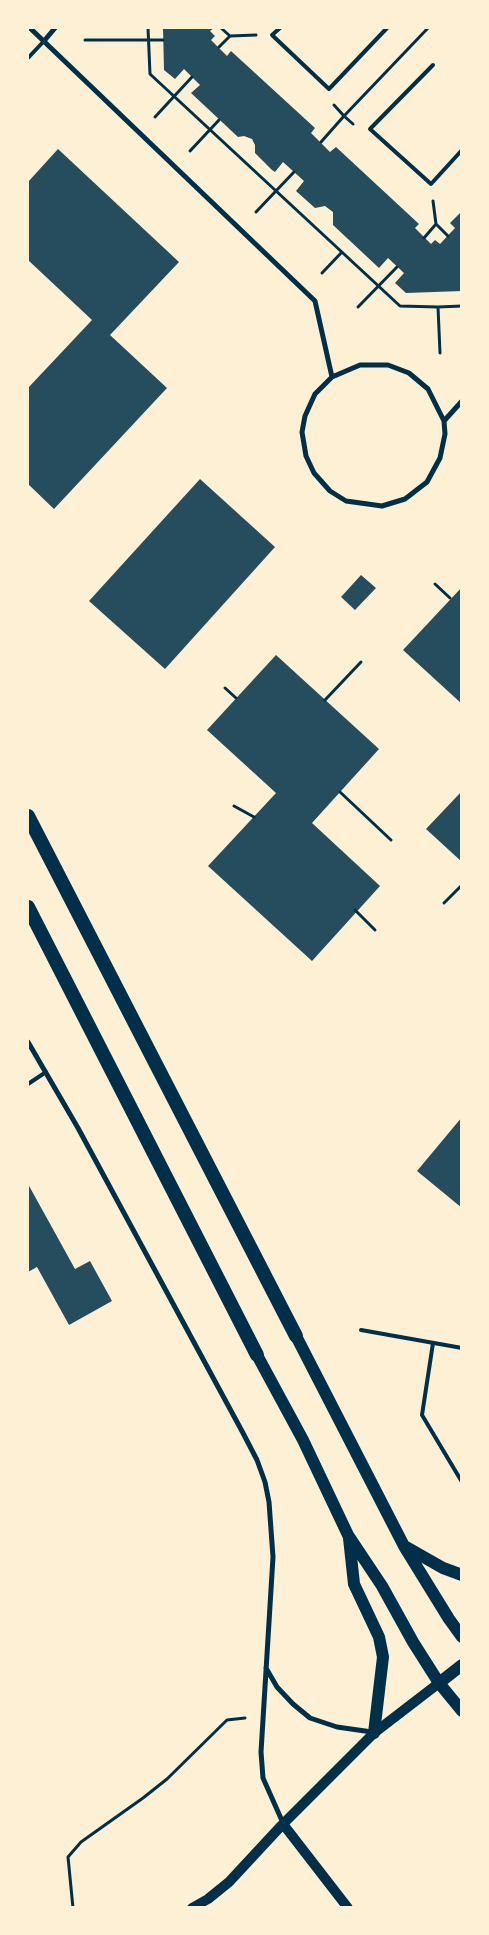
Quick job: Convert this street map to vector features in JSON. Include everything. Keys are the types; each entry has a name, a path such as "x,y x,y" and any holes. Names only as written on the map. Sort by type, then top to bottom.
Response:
{"highway":[{"path":"28,816 296,1336"},
{"path":"28,907 258,1355"}],"main road":[{"path":"296,1336 404,1546 462,1637"},
{"path":"258,1355 303,1440 348,1535 382,1586 413,1642 440,1683 462,1711"},
{"path":"348,1535 354,1584 379,1637 383,1658 374,1733"},
{"path":"404,1546 444,1568 462,1575"},
{"path":"192,1908 208,1899 229,1882 283,1824 374,1733 462,1665"},
{"path":"283,1824 348,1908"}],"street":[{"path":"30,28 315,301 332,377"},
{"path":"44,41 55,28"},
{"path":"360,365 388,365 409,373 428,389 444,421 445,434 440,458 427,482 405,499 382,506 346,501 330,491 314,473 306,456 302,432 305,416 315,394 332,377 360,365"},
{"path":"444,421 462,401"},
{"path":"28,1042 78,1128 257,1460 269,1502 273,1557 261,1752 263,1778 283,1824"},
{"path":"266,1668 277,1687 310,1718 374,1733"}],"lane":[{"path":"280,28 272,35 329,89 387,28"},
{"path":"28,58 44,41"},
{"path":"432,65 370,129 431,184 462,150"},
{"path":"28,1084 46,1072"},
{"path":"361,1330 462,1348"},
{"path":"434,1343 422,1415 462,1482"}],"path":[{"path":"148,28 150,74 400,306 462,306"},
{"path":"221,28 230,36 272,35"},
{"path":"321,142 428,28"},
{"path":"219,47 230,36"},
{"path":"85,40 163,40"},
{"path":"155,117 192,77"},
{"path":"344,116 356,126 370,129"},
{"path":"190,151 219,120"},
{"path":"256,212 294,172"},
{"path":"431,184 436,224 448,236"},
{"path":"424,238 436,224"},
{"path":"322,273 342,252"},
{"path":"358,307 397,267"},
{"path":"438,307 440,353"},
{"path":"435,584 450,598"},
{"path":"326,700 361,662"},
{"path":"225,688 236,698"},
{"path":"340,792 390,840"},
{"path":"234,806 254,817"},
{"path":"444,903 462,885"},
{"path":"355,910 375,930"},
{"path":"73,1908 68,1857 81,1842 143,1798 167,1778 227,1720 263,1717"}],"building":[{"path":"163,28 214,28 210,31 215,36 211,40 227,56 231,51 315,128 311,133 330,152 336,147 419,224 415,228 431,244 435,240 440,244 455,228 450,223 462,211 462,291 406,293 395,283 404,273 388,258 379,268 333,225 333,212 325,206 315,208 296,191 304,181 283,162 275,172 272,170 255,153 255,145 252,139 244,136 238,137 191,93 200,85 184,69 175,79 164,70"},
{"path":"58,149 179,262 110,335 167,388 54,509 28,484 28,388 92,320 28,260 28,182"},
{"path":"200,479 275,547 165,669 89,601"},
{"path":"361,575 376,588 355,610 341,597"},
{"path":"462,587 462,704 403,650"},
{"path":"276,655 379,749 312,823 380,886 312,961 208,866 276,793 207,730"},
{"path":"462,791 462,862 426,829"},
{"path":"462,1117 462,1208 417,1171"},
{"path":"28,1184 75,1269 90,1261 112,1301 69,1325 37,1267 28,1272"}]}
